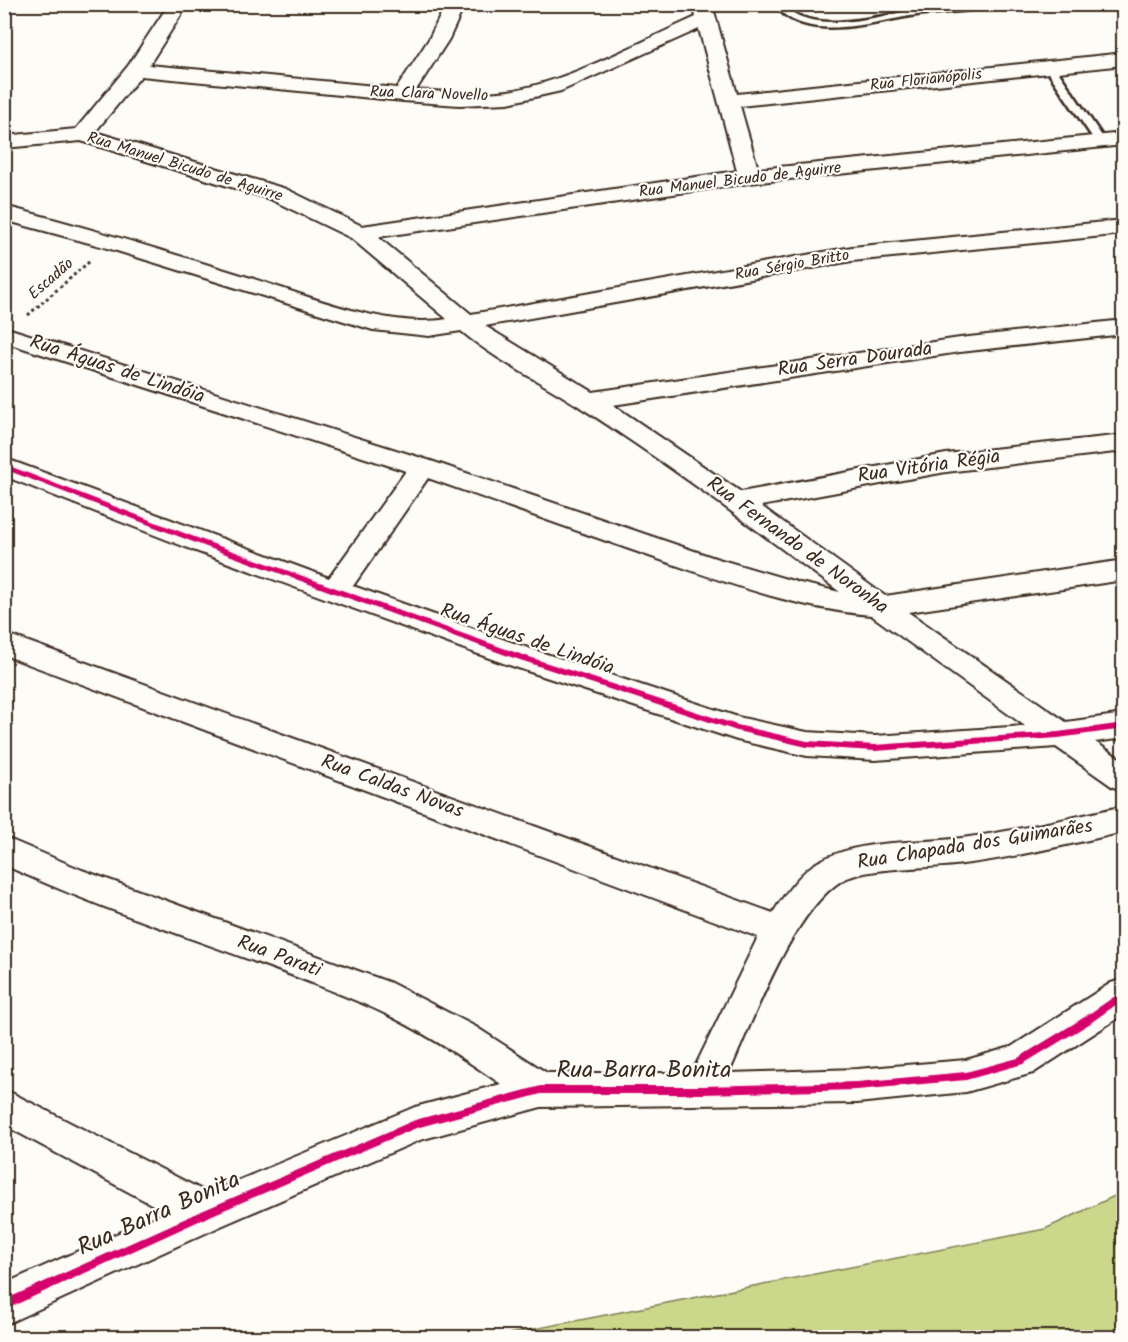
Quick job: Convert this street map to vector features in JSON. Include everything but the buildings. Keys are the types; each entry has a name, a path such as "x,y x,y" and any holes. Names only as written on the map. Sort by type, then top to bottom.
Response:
{"street":[{"path":"82,135 136,70 179,4"},
{"path":"403,95 439,39 456,4"},
{"path":"705,12 749,176"},
{"name":"Rua Clara Novello","path":"136,70 459,99 534,93 554,87 705,12"},
{"name":"Rua Florianópolis","path":"729,101 1124,59"},
{"name":"Rua Manuel Bicudo de Aguirre","path":"4,142 82,135 278,194 322,213 359,233 464,323"},
{"name":"Rua Manuel Bicudo de Aguirre","path":"359,233 749,176 1124,139"},
{"path":"4,213 112,242 373,323 429,329 464,323"},
{"name":"Rua Sérgio Britto","path":"464,323 852,254 1124,227"},
{"name":"Rua Fernando de Noronha","path":"464,323 588,401 737,502 1058,735 1124,778"},
{"name":"Rua Serra Dourada","path":"588,401 926,350 1124,327"},
{"name":"Rua Águas de Lindóia","path":"5,334 423,467 705,565 799,593 845,603 883,606 1124,570"},
{"name":"Rua Vitória Régia","path":"737,502 946,462 1124,443"},
{"name":"Rua Águas de Lindóia","path":"4,466 203,543 536,662 738,728 807,744 875,748 1058,735 1124,726"},
{"path":"336,589 423,467"},
{"name":"Rua Caldas Novas","path":"4,643 779,930"},
{"name":"Rua Chapada dos Guimarães","path":"704,1090 779,930 816,883 830,872 860,862 962,851 1124,819"},
{"name":"Rua Parati","path":"4,850 70,879 378,994 463,1038 541,1090"},
{"name":"Rua Barra Bonita","path":"4,1305 207,1213 415,1124 541,1090 704,1090 857,1086 966,1076 1020,1061 1086,1021 1124,994"},
{"path":"4,1106 207,1213"}],"lane":[{"path":"778,4 781,12 791,20 813,24 871,21 916,8 988,4"},
{"path":"1049,66 1101,142"}],"green space":[{"path":"1123,1192 1123,1337 488,1338 1045,1229"}],"cycle path":[{"path":"4,466 203,543 514,655 737,728 807,744 875,748 1058,735 1124,726"},
{"path":"4,1305 207,1213 415,1124 541,1090 703,1090 857,1086 966,1076 1020,1061 1086,1021 1124,994"}]}
